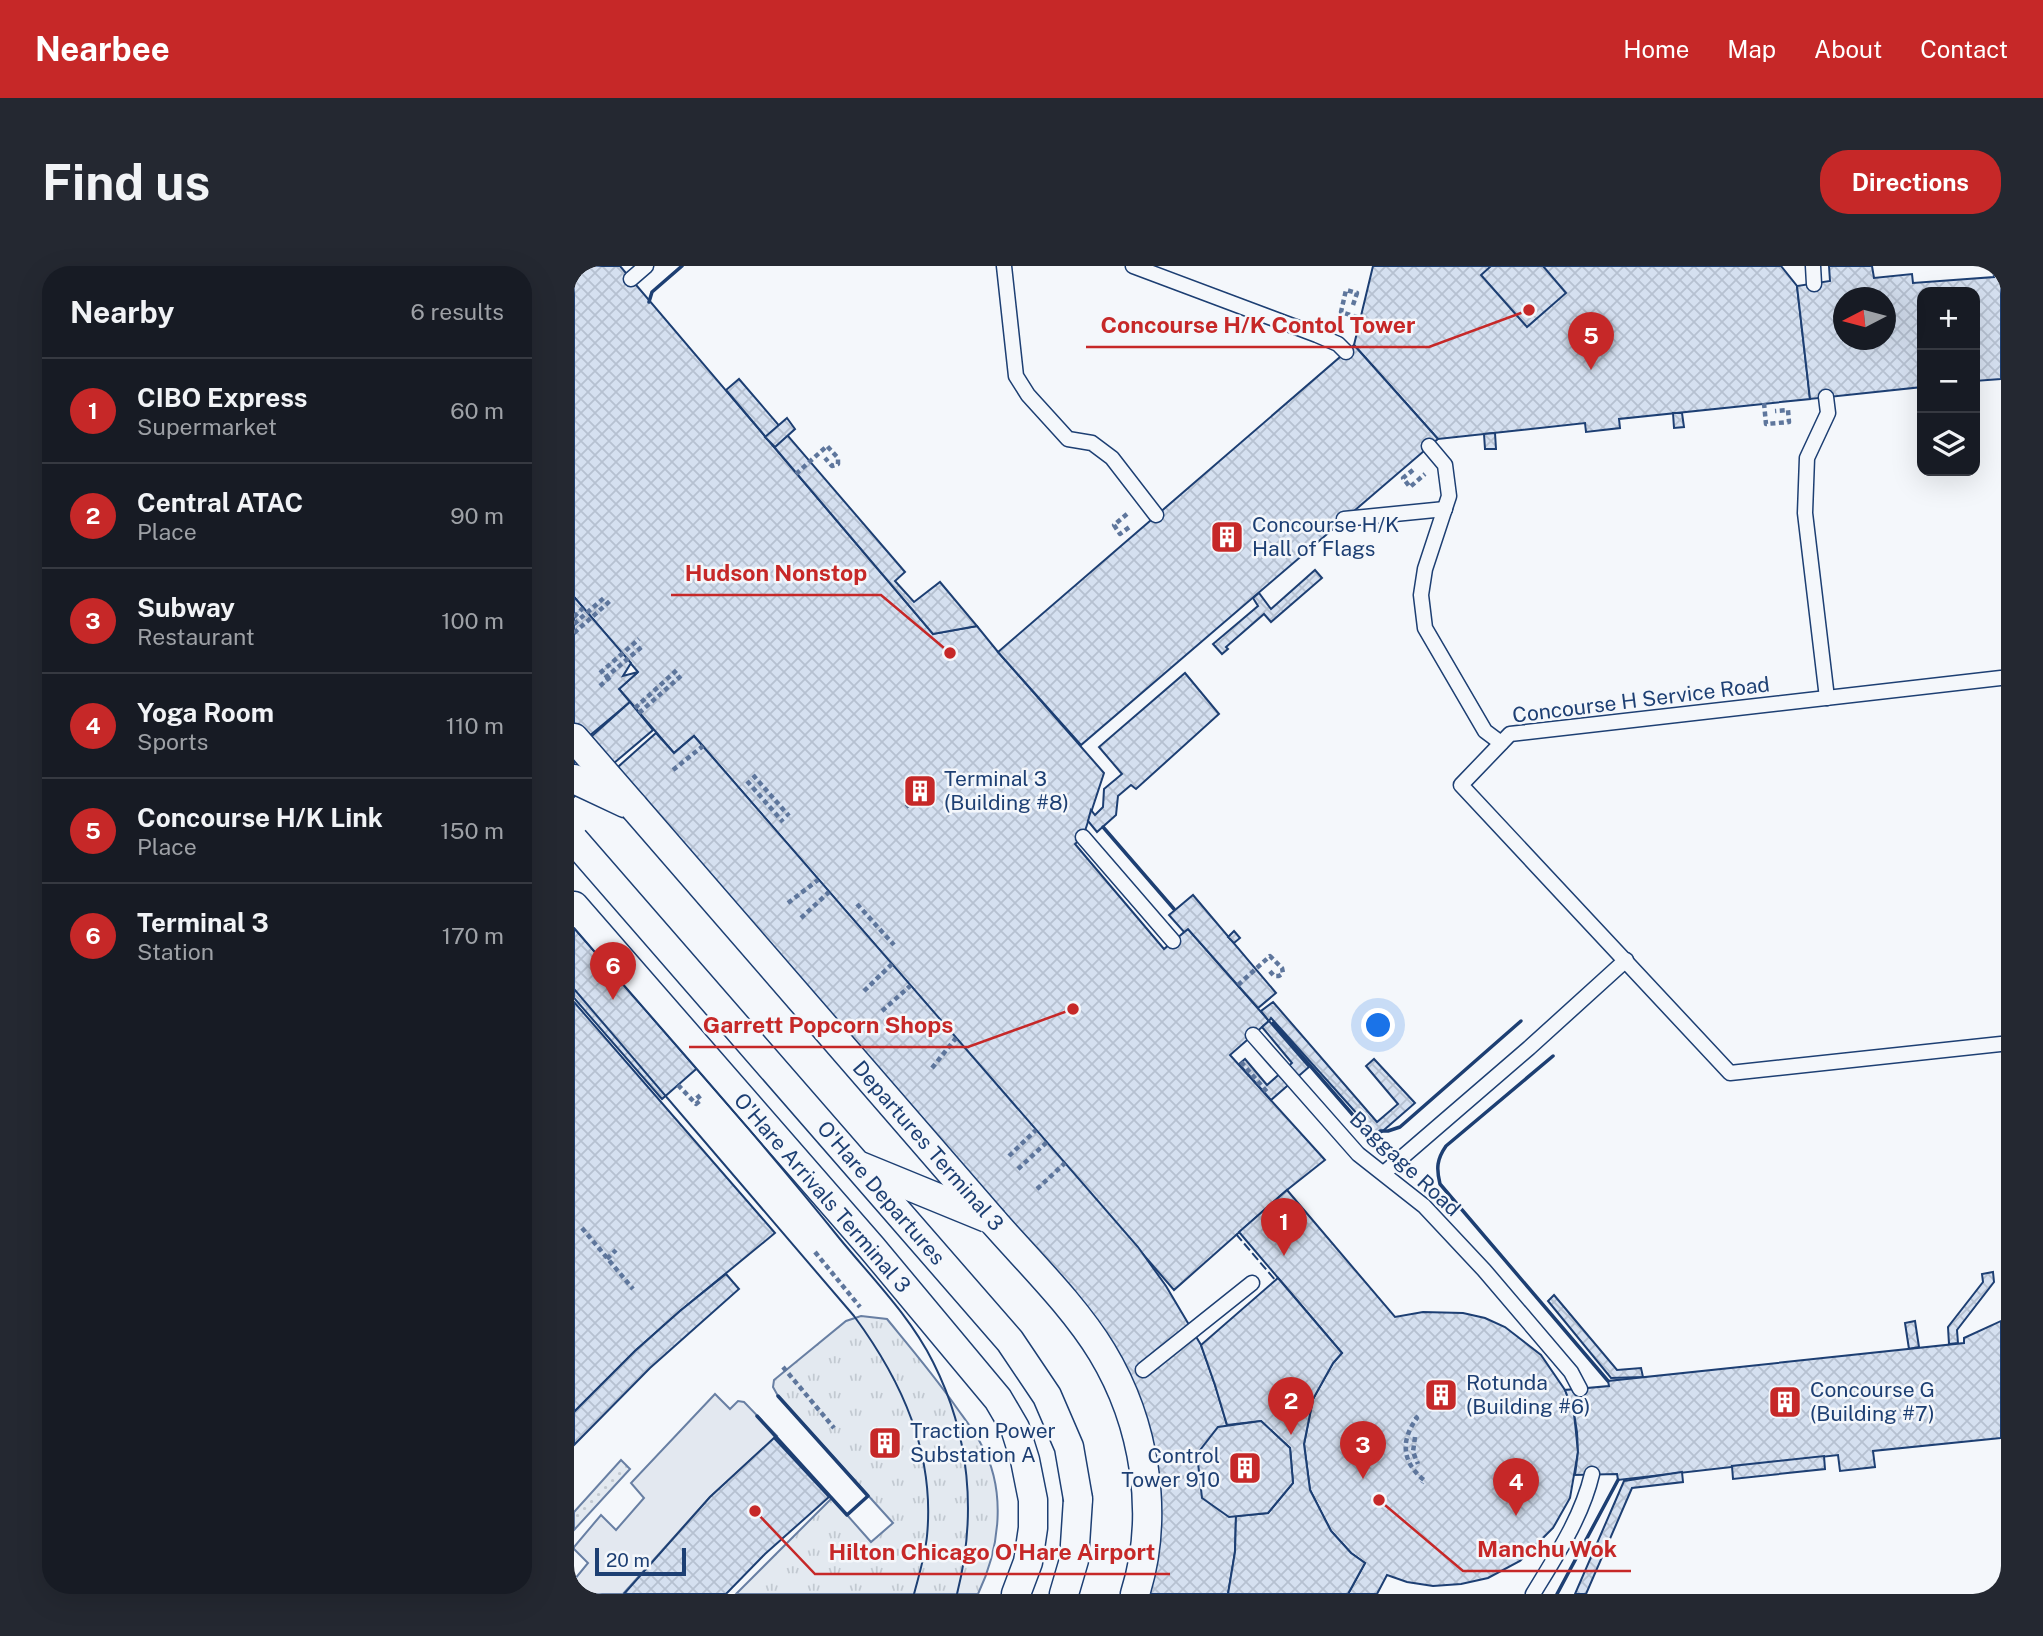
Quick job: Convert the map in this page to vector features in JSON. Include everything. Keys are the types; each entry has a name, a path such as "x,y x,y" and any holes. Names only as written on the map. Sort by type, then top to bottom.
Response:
{"street":[{"name":"Departures Terminal 3","path":"574,738 1075,1315 1102,1351 1117,1380 1132,1422 1146,1489 1146,1544 1135,1594"},
{"path":"574,779 634,807"},
{"name":"O'Hare Departures","path":"574,840 1010,1341 1047,1396 1069,1447 1078,1499 1074,1560 1064,1594"},
{"name":"O'Hare Arrivals Terminal 3","path":"574,906 872,1248 998,1399 1015,1428 1033,1500 1033,1528 1028,1562 1016,1594"},
{"path":"855,1164 993,1221"}],"lane":[{"path":"631,279 646,266"},
{"path":"1004,266 1016,376 1028,395 1068,439 1092,443 1112,458 1156,515"},
{"path":"1133,266 1318,335 1338,344 1346,352"},
{"path":"1812,266 1814,284"},
{"path":"1826,397 1828,413 1807,458 1805,513 1827,698"},
{"path":"1429,446 1445,465 1449,496 1425,569 1421,595 1425,628 1485,731 1501,743"},
{"path":"1345,519 1445,509"},
{"name":"Concourse H Service Road","path":"1626,960 1461,785 1510,734 2001,678"},
{"path":"1083,837 1173,941"},
{"path":"1384,1173 1626,960 1730,1073 2001,1044"},
{"name":"Baggage Road","path":"1253,1035 1358,1154 1424,1206 1484,1270 1571,1372 1580,1389"},
{"path":"1143,1370 1252,1283"},
{"path":"1533,1594 1557,1556 1586,1498 1591,1474"}],"path":[{"path":"1353,306 1357,293 1346,290 1341,313 1360,318"},
{"path":"1764,404 1766,424 1789,422 1788,410 1775,411"},
{"path":"796,474 827,446 838,458 838,464 832,466 825,458"},
{"path":"1413,470 1403,478 1410,487 1425,474"},
{"path":"1131,510 1114,526 1120,534 1131,526"},
{"path":"574,624 606,597"},
{"path":"574,632 610,601"},
{"path":"574,617 583,608"},
{"path":"600,673 639,639"},
{"path":"605,678 644,645"},
{"path":"600,686 629,661"},
{"path":"635,708 678,669"},
{"path":"639,713 682,675"},
{"path":"673,770 703,746 680,765"},
{"path":"753,775 789,816"},
{"path":"747,781 783,822"},
{"path":"906,807 928,787"},
{"path":"788,903 818,880"},
{"path":"801,918 829,892"},
{"path":"857,904 894,944"},
{"path":"1238,985 1270,956 1282,968 1283,973 1274,976 1268,969"},
{"path":"864,991 892,964"},
{"path":"882,1012 910,986"},
{"path":"932,1068 956,1038"},
{"path":"1241,1062 1268,1093"},
{"path":"678,1085 696,1104 701,1100 694,1091"},
{"path":"1009,1156 1036,1130"},
{"path":"1018,1168 1047,1142"},
{"path":"1037,1189 1065,1163"},
{"path":"582,1228 633,1289"},
{"path":"607,1259 616,1250"},
{"path":"816,1252 860,1307"},
{"path":"783,1367 834,1428"},
{"path":"1415,1416 1417,1418 1408,1434 1406,1452 1411,1467 1424,1480 1422,1483"},
{"path":"1415,1437 1413,1452 1418,1464"},
{"path":"1406,1452 1413,1452"}],"green space":[{"path":"861,1316 887,1319 930,1371 968,1424 989,1462 995,1480 997,1519 991,1558 978,1594 736,1594 832,1498 871,1542 893,1523 778,1396 773,1387 774,1380 846,1321"},
{"path":"621,1460 630,1469 574,1530 574,1512"}],"shaded area":[{"path":"715,1394 730,1409 738,1401 744,1402 777,1436 710,1497 623,1594 574,1594 574,1580 588,1563 574,1547 601,1515 616,1530 644,1498 631,1483"}],"building":[{"name":"Terminal 3 (Building #8)","path":"574,266 620,266 933,634 977,626 1104,773 1083,837 1075,844 1164,949 1188,929 1269,1021 1230,1055 1325,1160 1174,1290 694,736 674,753 619,689 638,672 574,597"},
{"path":"1373,266 1781,266 1797,286 1810,399 1619,419 1620,428 1586,432 1585,423 1438,439 1354,345"},
{"path":"1491,266 1543,266 1566,293 1527,327 1481,275"},
{"path":"1829,266 1872,266 1874,278 1912,274 1913,283 1994,277 1993,267 2001,266 2001,379 1980,381 1980,287 1917,287 1917,388 1810,399 1797,286 1830,281"},
{"name":"Concourse H/K Hall of Flags","path":"1354,345 1438,439 1081,745 998,652"},
{"path":"739,379 905,572 895,581 914,602 940,582 977,626 933,634 726,390"},
{"path":"1673,413 1682,413 1684,427 1674,428"},
{"path":"787,418 795,429 775,447 765,437"},
{"path":"1495,433 1496,449 1485,449 1484,434"},
{"path":"1315,570 1322,578 1271,622 1264,614 1226,647 1228,649 1222,654 1213,644 1258,606 1253,598 1259,593 1271,609"},
{"path":"574,597 631,663 623,676 638,672 619,689 630,702 582,742 574,732"},
{"path":"1185,673 1219,714 1136,789 1131,785 1118,796 1116,815 1097,832 1088,821 1091,810 1095,815 1103,807 1104,789 1122,774 1099,747"},
{"path":"630,702 653,730 574,797 574,752"},
{"path":"656,733 674,753 694,736 1138,1247 1166,1286 1201,1345 1227,1425 1236,1516 1235,1552 1228,1594 1141,1594 1148,1561 1122,1383 610,774"},
{"path":"1193,895 1276,993 1258,1008 1188,929 1184,932 1169,915"},
{"path":"574,918 702,1064 662,1099 574,998"},
{"path":"1234,931 1240,938 1234,943 1228,937"},
{"path":"574,1002 775,1233 635,1351 574,1412"},
{"path":"1273,1002 1377,1122 1398,1104 1366,1066 1374,1059 1415,1103 1377,1136 1271,1018 1269,1021 1261,1011"},
{"path":"1269,1021 1309,1067 1271,1100 1239,1064 1245,1059 1267,1085 1292,1063 1262,1027"},
{"name":"Rotunda (Building #6)","path":"1287,1190 1395,1317 1423,1312 1463,1313 1485,1318 1505,1327 1541,1355 1565,1390 1574,1413 1578,1452 1570,1498 1553,1528 1520,1561 1488,1578 1461,1584 1433,1586 1407,1582 1387,1575 1377,1594 1348,1594 1365,1563 1351,1553 1331,1531 1310,1490 1304,1444 1313,1399 1333,1363 1342,1353 1239,1232"},
{"path":"1993,1272 1994,1282 1957,1330 1958,1343 1949,1344 1948,1327 1983,1282 1982,1274"},
{"path":"726,1274 739,1289 650,1368 574,1445 574,1412 635,1351"},
{"path":"1278,1278 1342,1353 1333,1363 1313,1399 1304,1444 1310,1490 1331,1531 1351,1553 1365,1563 1348,1594 1228,1594 1235,1552 1236,1516 1268,1513 1293,1483 1290,1448 1261,1421 1227,1425 1201,1345"},
{"path":"1554,1295 1617,1370 1641,1368 1643,1377 1611,1378 1548,1301"},
{"path":"1915,1321 1919,1347 1909,1349 1905,1323"},
{"name":"Concourse G (Building #7)","path":"2001,1321 2001,1438 1873,1451 1875,1467 1840,1471 1838,1455 1618,1480 1617,1474 1575,1475 1577,1432 1574,1413 1565,1390 1609,1386 1608,1381 1964,1343 1964,1338"},
{"name":"Control Tower 910","path":"1261,1421 1290,1448 1293,1483 1268,1513 1229,1517 1202,1498 1197,1454 1218,1427"},
{"name":"Traction Power Substation A","path":"884,1430 898,1445 885,1456 872,1440"},
{"path":"774,1438 829,1497 765,1554 726,1594 624,1594 710,1497"},
{"path":"1824,1456 1825,1469 1733,1479 1732,1466"},
{"path":"1682,1472 1683,1482 1632,1488 1586,1594 1575,1594 1624,1481"}],"tram line":[{"path":"574,928 775,1160 890,1298 924,1345 955,1418 966,1476 967,1535 957,1594"},
{"path":"574,989 854,1316 887,1366 912,1419 926,1476 927,1536 914,1594"}],"fence":[{"path":"1236,1234 1276,1281"}],"wall":[{"path":"649,302 652,292 682,266"},
{"path":"1103,827 1174,909"},
{"path":"1380,1131 1400,1127 1521,1021"},
{"path":"1273,1023 1359,1122 1370,1128"},
{"path":"1553,1056 1446,1146 1439,1160 1440,1184 1608,1381"},
{"path":"757,1416 847,1515 868,1496 778,1396"},
{"path":"1557,1594 1618,1480"}],"place":[{"name":"Concourse H/K Contol Tower","path":"1529,310"},
{"name":"Concourse H/K Link","path":"1591,370"},
{"name":"Concourse H/K Hall of Flags","path":"1227,537"},
{"name":"Hudson Nonstop","path":"950,653"},
{"name":"Terminal 3 (Building #8)","path":"920,791"},
{"name":"Terminal 3","path":"613,1000"},
{"name":"Garrett Popcorn Shops","path":"1073,1009"},
{"name":"CIBO Express","path":"1284,1256"},
{"name":"Rotunda (Building #6)","path":"1441,1395"},
{"name":"Concourse G (Building #7)","path":"1785,1402"},
{"name":"Central ATAC","path":"1291,1435"},
{"name":"Traction Power Substation A","path":"885,1443"},
{"name":"Control Tower 910","path":"1245,1468"},
{"name":"Subway","path":"1363,1479"},
{"name":"Manchu Wok","path":"1379,1500"},
{"name":"Hilton Chicago O'Hare Airport","path":"755,1511"},
{"name":"Yoga Room","path":"1516,1516"}]}
